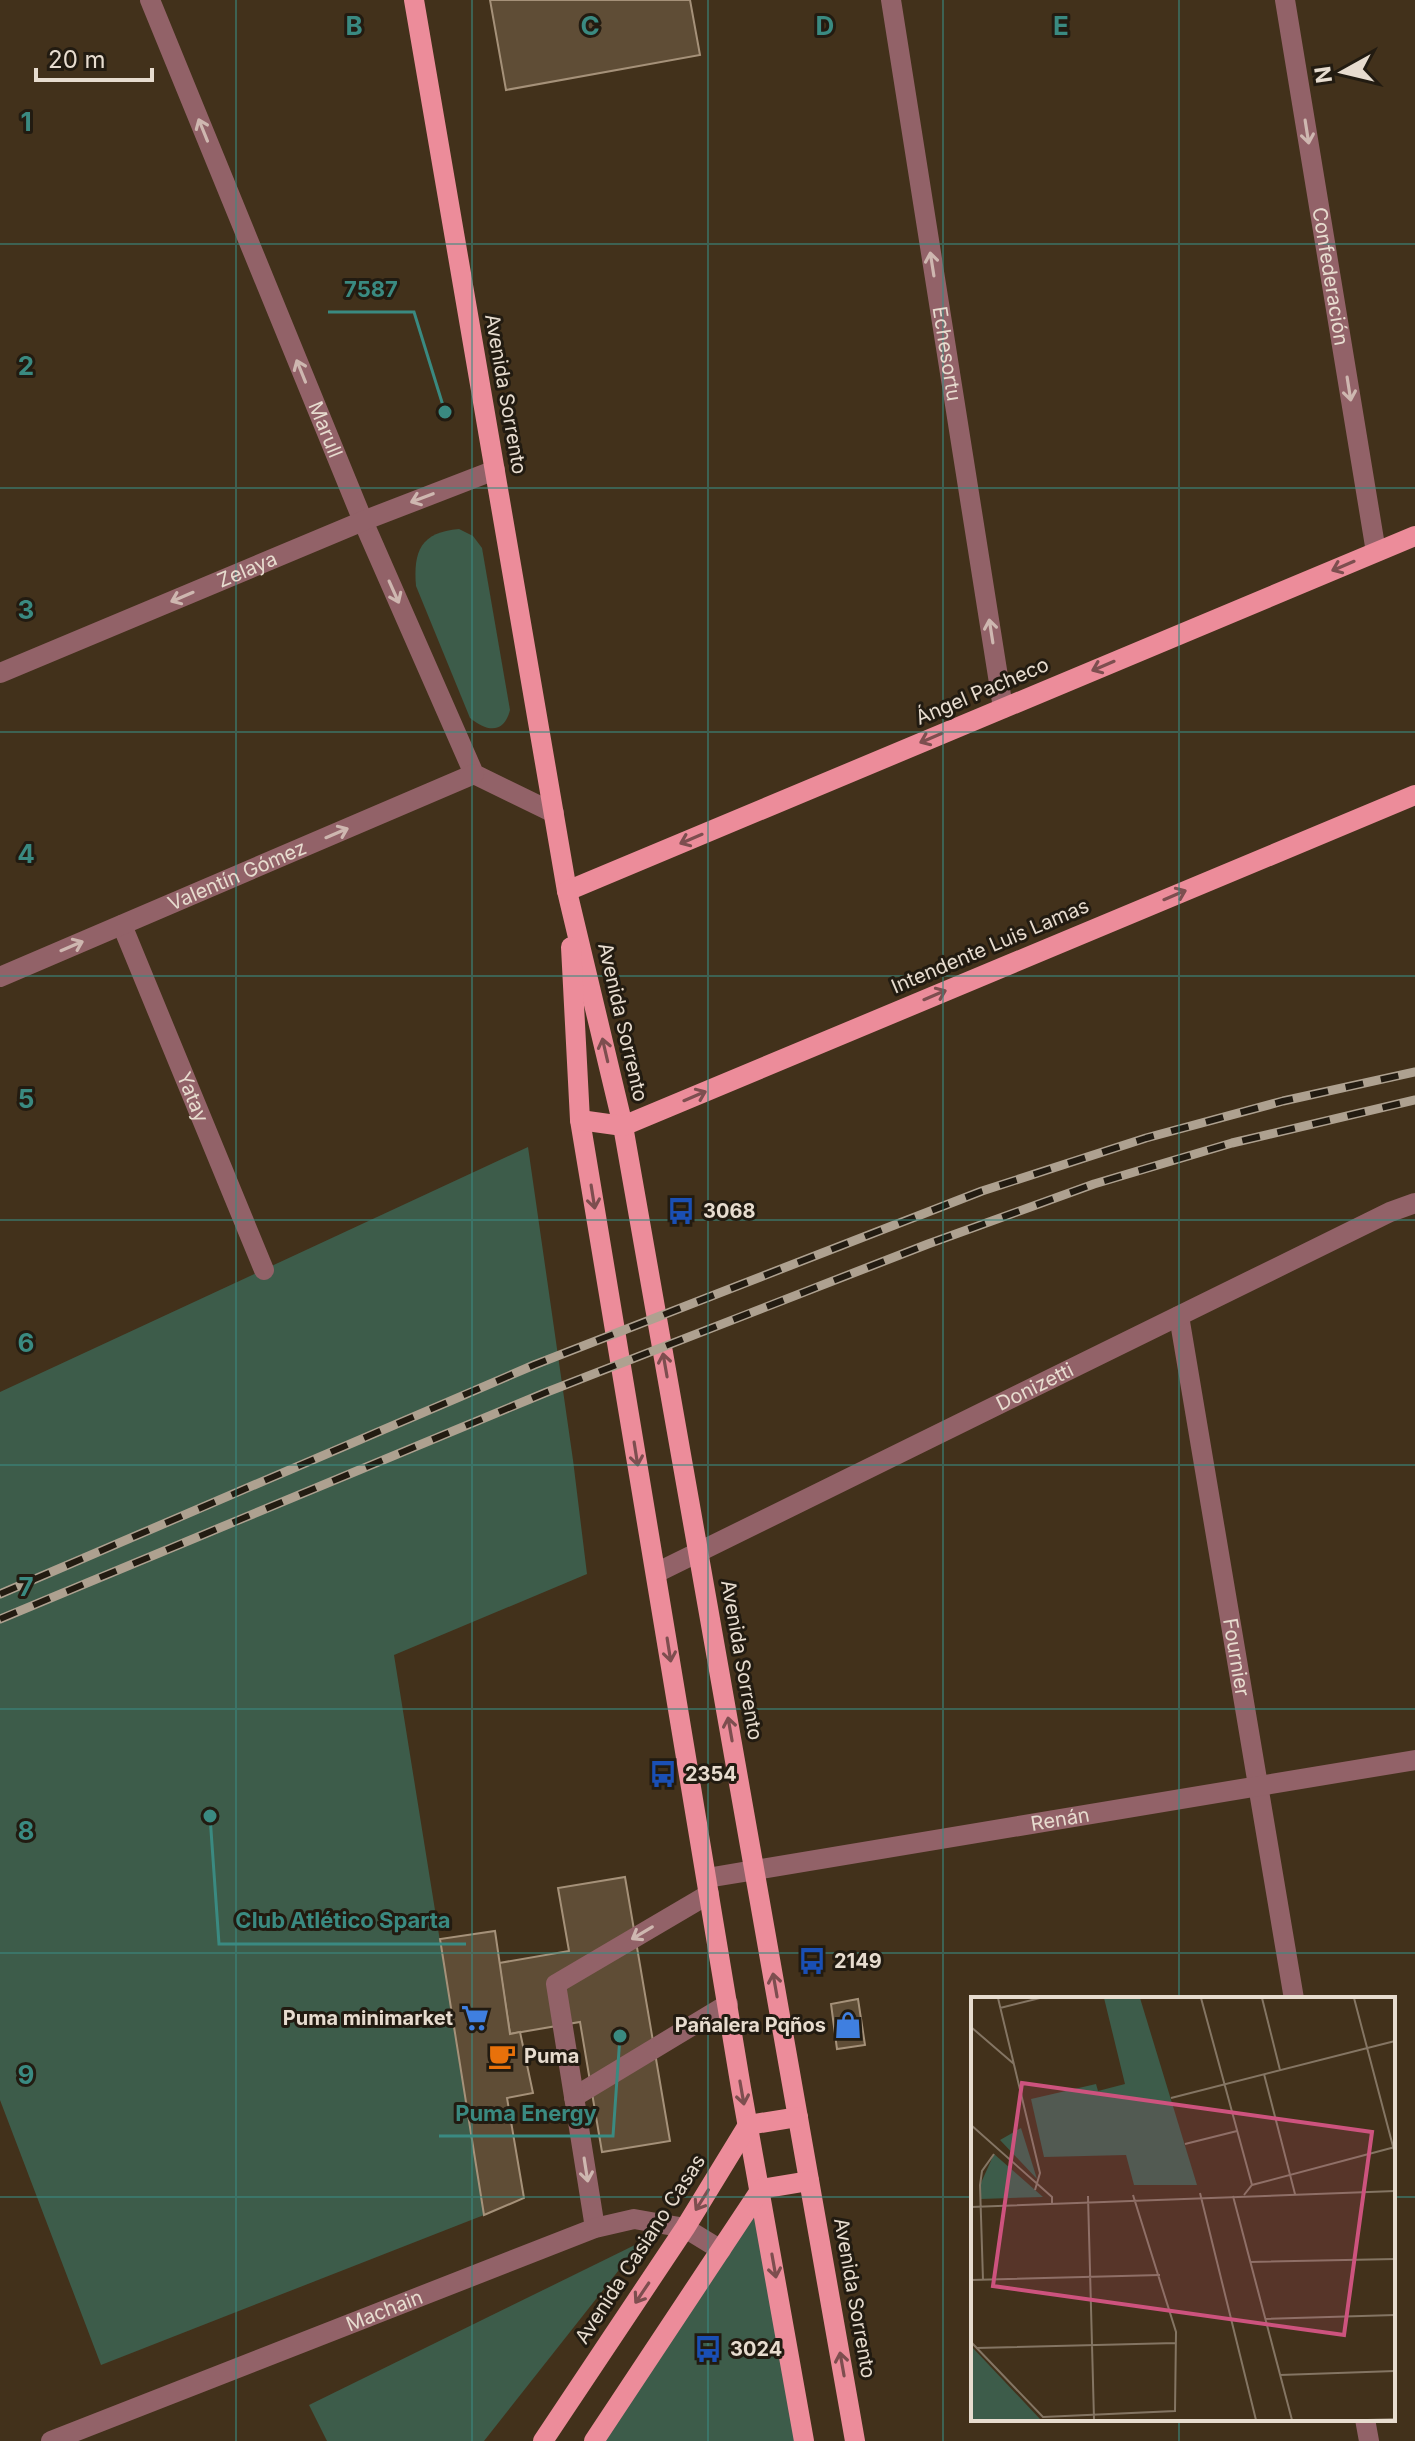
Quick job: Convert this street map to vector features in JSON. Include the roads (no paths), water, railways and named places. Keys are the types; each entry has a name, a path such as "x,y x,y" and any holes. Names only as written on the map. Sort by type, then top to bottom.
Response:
{"main road":[{"name":"Avenida Sorrento","path":"414,0 567,891 623,1126 855,2441"},
{"name":"Ángel Pacheco","path":"567,891 1415,536"},
{"name":"Intendente Luis Lamas","path":"623,1126 1415,795"},
{"name":"Avenida Sorrento","path":"567,891 580,1120 804,2441"},
{"path":"580,1120 623,1126"},
{"path":"748,2125 798,2117"},
{"name":"Avenida Casiano Casas","path":"543,2441 685,2228 748,2125"},
{"path":"594,2441 761,2189 809,2181"}],"street":[{"name":"Marull","path":"150,0 363,521 474,774"},
{"name":"Echesortu","path":"891,0 1003,708"},
{"name":"Confederación","path":"1285,0 1376,552"},
{"name":"Zelaya","path":"0,673 363,521 495,470"},
{"path":"474,774 554,813"},
{"name":"Valentín Gómez","path":"0,977 474,774"},
{"name":"Yatay","path":"122,925 264,1270"},
{"name":"Donizetti","path":"656,1573 1390,1212 1415,1203"},
{"name":"Fournier","path":"1179,1316 1294,1997"},
{"name":"Renán","path":"708,1886 755,1870 1415,1760"},
{"path":"595,2228 556,1984 708,1886"},
{"path":"574,2097 728,2004"},
{"name":"Machain","path":"51,2441 595,2228 634,2219 685,2228 721,2250"},
{"path":"1365,2421 1369,2441"}],"railway":[{"path":"0,1594 534,1365 982,1191 1146,1138 1283,1101 1415,1072"},
{"path":"0,1619 547,1392 928,1244 1094,1184 1232,1143 1415,1100"}],"place":[{"name":"7587","path":"445,412"},
{"name":"3068","path":"681,1211"},
{"name":"2354","path":"663,1774"},
{"name":"Club Atlético Sparta","path":"210,1816"},
{"name":"2149","path":"812,1961"},
{"name":"Puma minimarket","path":"475,2018"},
{"name":"Pañalera Pqños","path":"848,2025"},
{"name":"Puma Energy","path":"620,2036"},
{"name":"Puma","path":"502,2056"},
{"name":"3024","path":"708,2349"}]}
